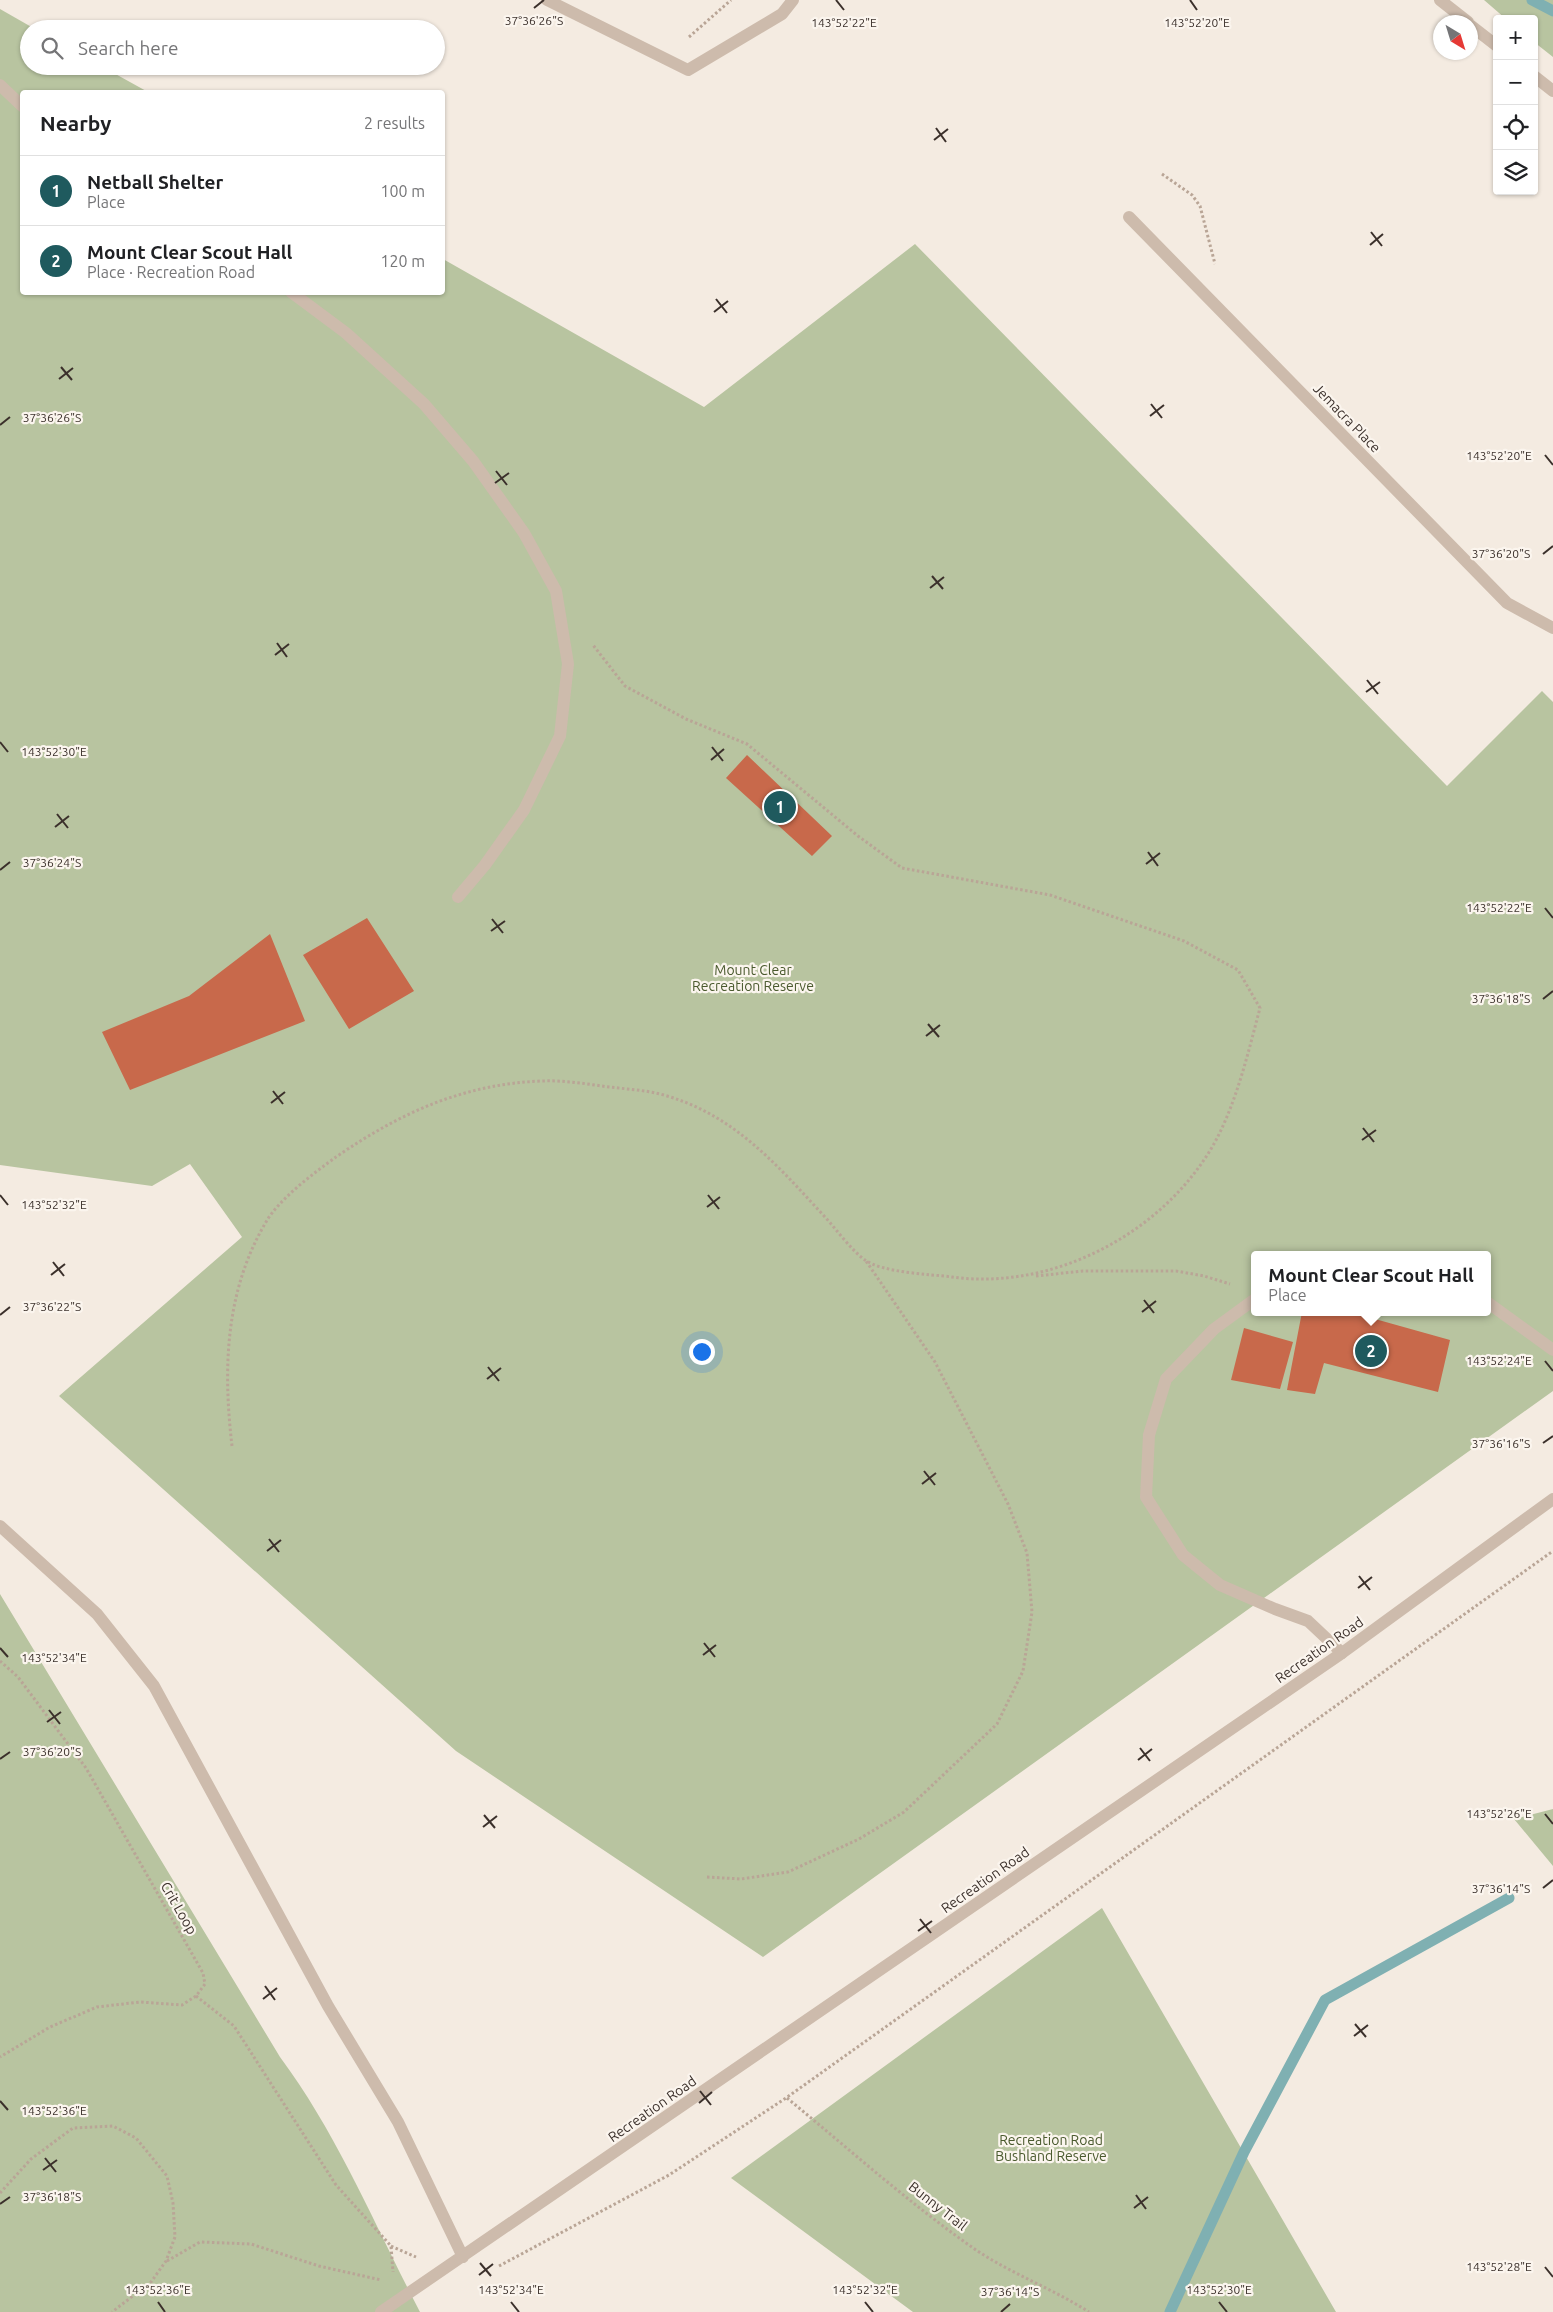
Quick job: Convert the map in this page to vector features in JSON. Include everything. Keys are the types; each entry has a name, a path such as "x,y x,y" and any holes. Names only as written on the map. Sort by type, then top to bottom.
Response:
{"street":[{"path":"547,0 688,70 782,14 793,0"},
{"path":"1440,0 1458,15"},
{"path":"1478,31 1493,43"},
{"path":"1538,79 1553,91"},
{"path":"0,85 20,104"},
{"name":"Jemacra Place","path":"1129,217 1507,603 1553,628"},
{"path":"294,295 346,333 424,404 472,461 524,533 556,591 568,664 560,736 524,810 485,865 458,897"},
{"path":"1251,1302 1214,1330 1166,1379 1148,1435 1146,1497 1183,1556 1220,1585 1275,1610 1308,1621 1342,1653"},
{"path":"1491,1305 1553,1350"},
{"name":"Recreation Road","path":"381,2312 1342,1653 1553,1499"},
{"path":"0,1526 98,1614 154,1686 328,2006 398,2122 463,2257"}],"path":[{"path":"684,41 731,0"},
{"path":"1162,174 1192,195 1200,206 1218,273"},
{"path":"590,640 625,686 686,719 747,744 858,836 902,868 1050,895 1184,941 1238,970 1260,1008 1231,1109 1214,1144 1184,1186 1155,1213 1129,1232 1076,1261 1030,1276"},
{"path":"232,1446 227,1397 228,1359 233,1310 244,1269 267,1219 308,1176 373,1132 434,1102 492,1086 545,1080 660,1094 707,1111 742,1132 866,1261 935,1362 1008,1504 1027,1553 1032,1612 1023,1671 997,1724 904,1812 860,1839 788,1872 741,1879 707,1877"},
{"path":"866,1261 894,1270 976,1280 1083,1272 1176,1271 1204,1276 1237,1287"},
{"path":"498,2266 669,2175 786,2098 1553,1551"},
{"name":"Crit Loop","path":"0,1661 18,1676 86,1768 203,1973 205,1984 196,1996"},
{"path":"0,2057 50,2027 97,2008 140,2002 182,2005 196,1996 234,2026 336,2185 391,2246 395,2302"},
{"name":"Bunny Trail","path":"786,2098 946,2228 1006,2267 1066,2297 1089,2312"},
{"path":"0,2194 31,2159 73,2128 113,2126 136,2138 167,2176 173,2203 175,2237 166,2261 151,2282 112,2312"},
{"path":"166,2261 200,2242 251,2244 319,2266 393,2283"}],"green space":[{"path":"1484,0 1553,0 1553,57 1538,45 1538,15 1501,15"},
{"name":"Mount Clear Recreation Reserve","path":"0,9 20,20 20,75 117,75 144,90 20,90 20,295 445,295 445,260 704,407 915,244 1447,786 1542,691 1553,702 1553,1391 763,1957 456,1751 59,1396 242,1237 190,1164 152,1186 0,1165"},
{"path":"0,1594 280,2057 320,2118 338,2149 420,2312 0,2312"},
{"path":"1553,1809 1553,1866 1514,1819"},
{"name":"Recreation Road Bushland Reserve","path":"1102,1908 1336,2312 913,2312 731,2178"}],"building":[{"path":"747,755 832,836 812,856 726,778"},
{"path":"367,918 414,991 349,1029 303,955"},
{"path":"270,934 305,1021 130,1090 102,1032 189,996"},
{"path":"1301,1316 1364,1316 1450,1340 1438,1392 1324,1363 1315,1394 1287,1390"},
{"path":"1244,1328 1293,1342 1280,1389 1231,1380"}],"waterway":[{"path":"1532,0 1553,11"},
{"path":"1170,2312 1244,2152 1325,2000 1509,1898"}],"place":[{"name":"Netball Shelter","path":"780,807"},
{"name":"Mount Clear Scout Hall","path":"1371,1351"}]}
